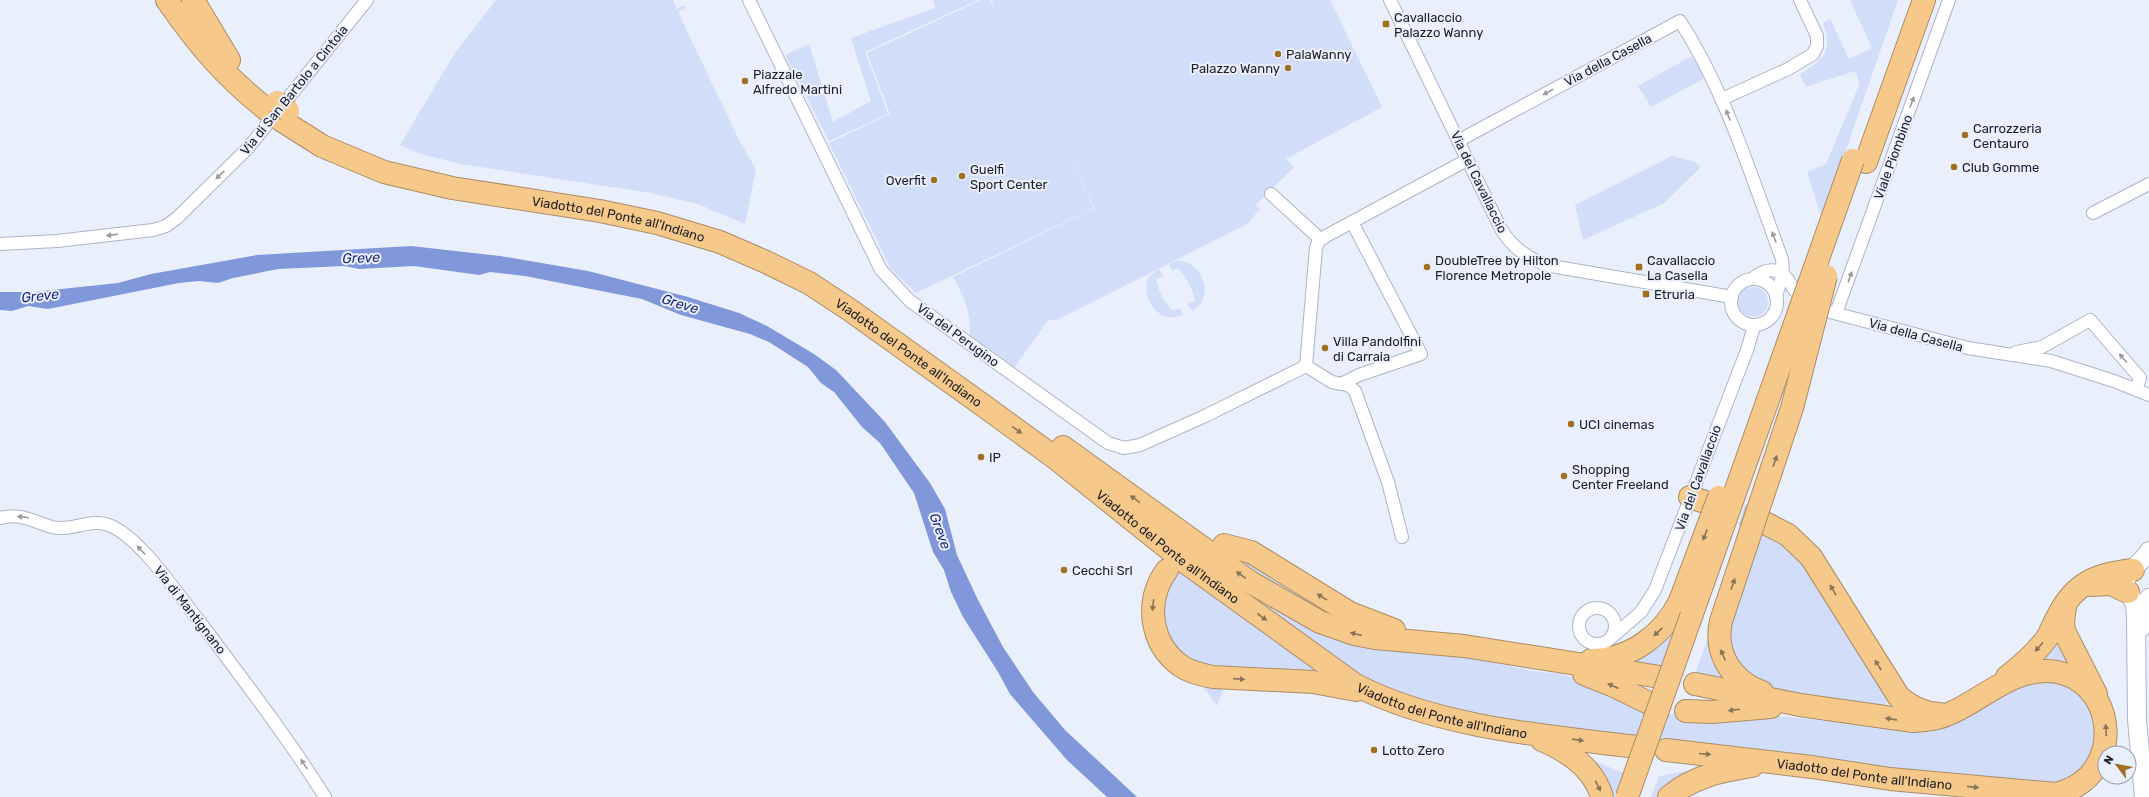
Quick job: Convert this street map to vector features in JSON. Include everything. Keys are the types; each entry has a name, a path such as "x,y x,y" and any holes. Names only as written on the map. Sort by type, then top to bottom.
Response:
{"highway":[{"name":"Viadotto del Ponte all'Indiano","path":"167,0 205,53 244,92 281,109 335,138 365,151 396,162 449,175 601,198 661,210 730,233 783,256 818,275 914,339 1266,592 1320,622 1354,634 1468,656 1578,673 1612,685 1648,703"},
{"name":"Viadotto del Ponte all'Indiano","path":"182,0 204,32 229,60 322,146 384,172 452,188 607,212 658,223 720,242 766,262 809,284 899,345 1054,457 1185,562 1332,669 1376,695 1411,708 1466,722 1522,732 1636,747"},
{"path":"193,0 229,60"},
{"path":"1800,705 1750,687 1735,675 1726,663 1719,647 1718,638 1721,621 1788,421 1826,276 1910,0"},
{"path":"1528,655 1595,660 1624,654 1643,644 1663,627 1680,601 1776,348 1826,240 1860,161 1924,0"},
{"path":"1627,797 1826,240"},
{"path":"1641,797 1826,276"},
{"path":"1690,497 1711,504"},
{"path":"1761,521 1788,534 1811,557 1899,697 1915,708 1925,712 1951,713"},
{"path":"1224,545 1251,552 1338,607 1362,619 1395,630 1464,646"},
{"path":"1167,570 1158,586 1152,613 1155,628 1162,644 1181,666 1200,674 1213,677 1313,682 1337,685 1376,695"},
{"path":"1992,689 2038,649 2047,637 2071,596 2088,581 2107,574 2139,570"},
{"path":"2100,703 2088,674 2064,631 2063,614 2071,596 2103,583 2136,593"},
{"name":"Viadotto del Ponte all'Indiano","path":"1391,640 1464,646 1660,677"},
{"name":"Viadotto del Ponte all'Indiano","path":"1666,750 1777,762 1890,779 2056,794 2068,790 2087,778 2100,760 2106,738 2106,725 2100,703 2082,684 2057,672 2033,672 2021,675 1992,689 1951,713 1926,720 1913,721 1800,705 1695,684"},
{"name":"Viadotto del Ponte all'Indiano","path":"1686,710 1712,712 1800,705"},
{"path":"1522,732 1550,744 1572,756 1596,780 1602,797"},
{"path":"1669,797 1685,786 1707,775 1777,762"}],"main road":[{"path":"2144,791 2137,720 2136,593 2126,588 2125,579 2139,570 2149,551"},
{"path":"2137,652 2149,598"}],"street":[{"name":"Via di San Bartolo a Cintoia","path":"0,244 103,236 153,230 166,226 177,218 248,148 281,109 367,0"},
{"name":"Via del Perugino","path":"749,0 874,258 885,276 910,301 1108,443 1124,448 1140,445 1205,416 1306,366"},
{"name":"Via del Cavallaccio","path":"1390,0 1506,238 1519,251 1533,260 1551,266 1732,297"},
{"path":"1722,99 1788,69 1813,54 1817,46 1817,36 1800,0"},
{"name":"Viale Piombino","path":"1832,313 1949,0"},
{"name":"Via della Casella","path":"1458,141 1680,21 1698,49 1722,99 1782,259 1783,274 1776,296"},
{"path":"1402,537 1388,482 1355,391 1348,385 1332,382 1306,366 1316,248 1320,240 1467,160"},
{"path":"2093,213 2149,184"},
{"path":"1271,194 1320,240"},
{"path":"1341,384 1359,375 1421,354 1352,222"},
{"path":"1752,279 1759,280 1770,285 1781,309 1770,319 1754,326 1744,323 1736,317 1731,307 1732,297 1739,285 1768,271 1783,274"},
{"name":"Via della Casella","path":"1783,274 1788,278 1794,290"},
{"name":"Via della Casella","path":"1832,313 1968,348 2051,361 2114,381 2149,395"},
{"name":"Via della Casella","path":"2005,354 2042,347 2090,320 2140,378 2136,390"},
{"name":"Via del Cavallaccio","path":"1628,622 1614,620 1607,611 1596,608 1585,613 1580,624 1582,635 1591,643 1602,643 1612,637 1641,612 1655,590 1745,355 1754,326"},
{"name":"Via di Mantignano","path":"0,518 19,516 31,518 53,527 100,522 124,533 161,572 251,690 290,742 325,797"},
{"path":"1612,637 1615,626 1614,620"}],"shaded area":[{"path":"496,0 673,0 677,9 684,5 686,8 678,12 739,140 756,169 745,224 698,204 651,193 460,164 418,153 400,145 455,53"},
{"path":"933,0 978,0 865,52 888,114 829,141 785,55 809,44 833,122 871,101 851,38 935,8"},
{"path":"981,0 990,0 995,9 992,0 1330,0 1382,107 1286,159 1294,167 1256,205 1260,209 1247,224 1055,321 1049,319 1015,367 970,336 968,311 961,292 953,277 1095,208 1061,139 1094,208 916,293 891,269 829,143 890,114 867,53"},
{"path":"1850,0 1898,0 1822,219 1807,172 1826,164 1860,83 1855,71 1806,87 1800,74 1815,64 1824,54 1827,48 1827,41 1823,23 1830,19 1849,59 1872,48"},
{"path":"1692,56 1705,78 1651,107 1638,86"},
{"path":"1672,156 1696,162 1700,168 1664,203 1583,240 1575,205"},
{"path":"1176,261 1192,265 1203,279 1205,288 1204,296 1200,304 1192,311 1188,304 1195,301 1189,283 1178,268 1172,271 1169,265"},
{"path":"1159,269 1163,276 1156,279 1162,296 1173,311 1180,308 1183,315 1166,317 1153,308 1149,301 1147,285 1149,277"},
{"path":"1753,287 1764,291 1768,302 1764,313 1753,317 1742,313 1738,302 1742,291"},
{"path":"1757,528 1804,558 1890,701 1883,706 1836,701 1763,687 1737,669 1727,626"},
{"path":"1223,550 1242,555 1341,617 1340,622 1279,591"},
{"path":"1179,567 1209,594 1339,680 1201,667 1179,653 1164,633 1163,592"},
{"path":"1267,600 1414,645 1533,671 1562,674 1650,708 1682,717 1749,713 1884,727 2013,685 2062,678 2093,703 2098,742 2084,768 2072,777 2054,785 1990,781 1949,773 1855,766 1579,733 1467,714 1376,687 1264,614"},
{"path":"1681,614 1661,673 1615,665"},
{"path":"1711,629 1739,688 1693,679"},
{"path":"2058,637 2071,664 2052,659 2041,660"},
{"path":"1199,681 1230,683 1223,690 1217,706"},
{"path":"1580,755 1626,774 1617,797 1608,797"},
{"path":"1711,767 1662,797 1651,797 1659,776"}],"water":[{"name":"Greve","path":"411,246 500,256 588,271 688,297 739,313 767,326 814,354 836,370 885,422 930,483 945,509 957,555 978,600 1003,647 1033,692 1065,730 1137,797 1107,797 1067,760 1010,694 998,672 963,617 951,592 944,570 933,552 914,493 880,443 862,427 834,392 821,383 808,367 769,342 750,334 681,315 642,299 525,276 490,272 479,275 414,266 359,269 344,266 278,269 233,278 218,283 199,281 179,283 48,309 28,306 12,311 0,310 0,292 33,292 118,283 151,274 257,255"}],"tunnel":[{"path":"1711,504 1761,521"},
{"path":"1649,703 1686,711"}],"place":[{"name":"Cavallaccio Palazzo Wanny","path":"1386,24"},
{"name":"PalaWanny","path":"1278,54"},
{"name":"Palazzo Wanny","path":"1288,68"},
{"name":"Piazzale Alfredo Martini","path":"745,81"},
{"name":"Carrozzeria Centauro","path":"1965,135"},
{"name":"Club Gomme","path":"1954,167"},
{"name":"Guelfi Sport Center","path":"962,176"},
{"name":"Overfit","path":"934,180"},
{"name":"DoubleTree by Hilton Florence Metropole","path":"1427,267"},
{"name":"Cavallaccio La Casella","path":"1639,267"},
{"name":"Etruria","path":"1646,294"},
{"name":"Villa Pandolfini di Carraia","path":"1325,348"},
{"name":"UCI cinemas","path":"1571,424"},
{"name":"IP","path":"981,457"},
{"name":"Shopping Center Freeland","path":"1564,476"},
{"name":"Cecchi Srl","path":"1064,570"},
{"name":"Lotto Zero","path":"1374,750"}]}
